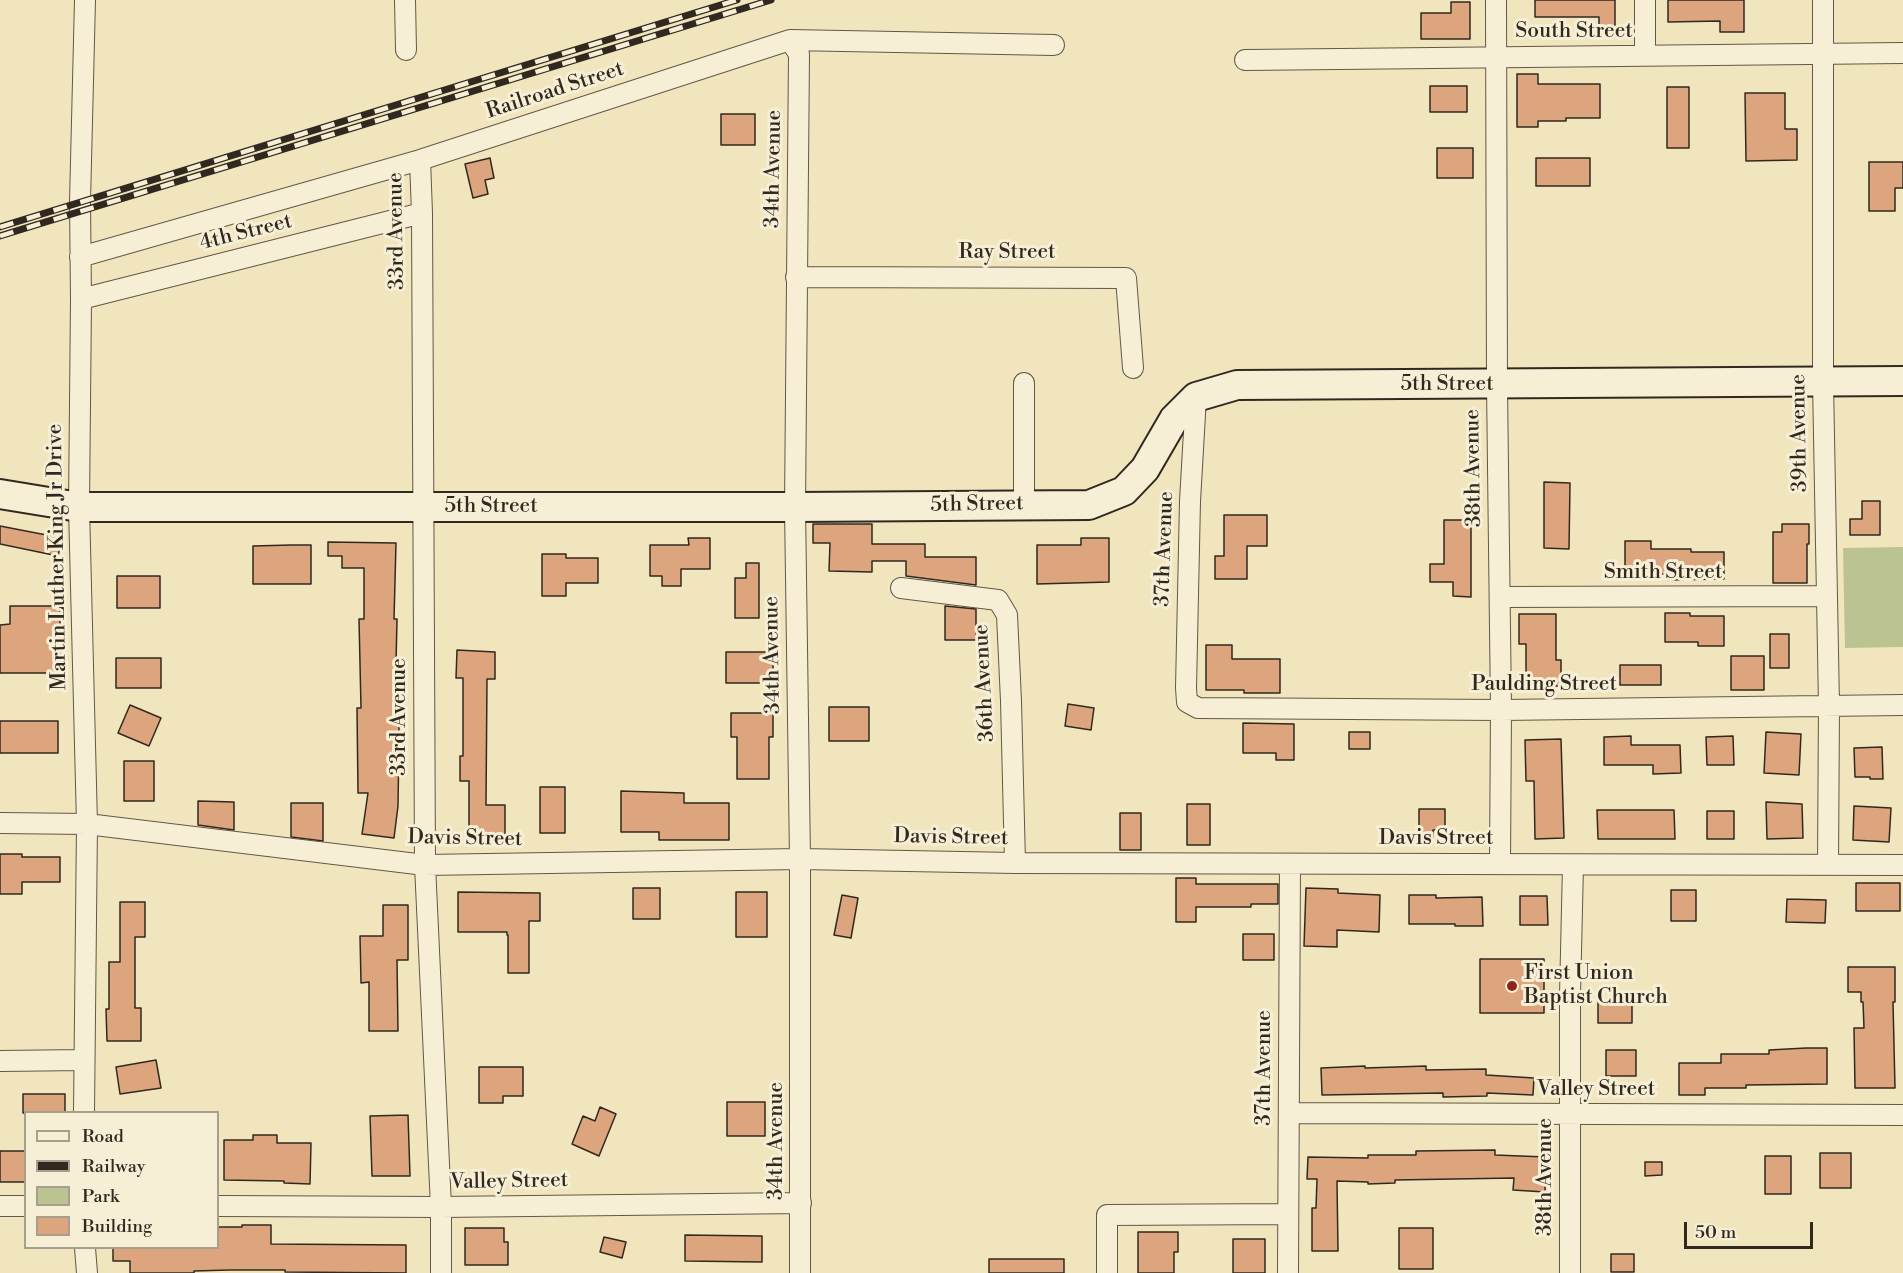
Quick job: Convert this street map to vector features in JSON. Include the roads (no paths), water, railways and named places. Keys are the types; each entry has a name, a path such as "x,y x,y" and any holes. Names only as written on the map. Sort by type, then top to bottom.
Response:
{"street":[{"name":"Martin Luther King Jr Drive","path":"84,1111 87,824 79,507 80,202 85,0"},
{"path":"405,0 406,50"},
{"name":"38th Avenue","path":"1496,0 1500,863"},
{"path":"1645,0 1645,55"},
{"name":"39th Avenue","path":"1823,0 1824,382 1829,705 1828,865"},
{"name":"Railroad Street","path":"80,257 420,160 790,40 1054,45"},
{"name":"34th Avenue","path":"790,40 799,54 795,507 800,860 800,1273"},
{"name":"South Street","path":"1245,60 1903,53"},
{"name":"33rd Avenue","path":"420,160 425,865 441,1207 441,1273"},
{"name":"4th Street","path":"81,299 422,213"},
{"name":"Ray Street","path":"796,277 1126,278 1133,368"},
{"name":"5th Street","path":"0,494 79,507 1089,505 1124,491 1145,469 1174,419 1196,397 1237,385 1903,381"},
{"path":"1024,383 1024,504"},
{"name":"37th Avenue","path":"1187,702 1190,501 1196,397"},
{"name":"36th Avenue","path":"901,588 998,600 1007,615 1015,863"},
{"name":"Smith Street","path":"1500,597 1827,596"},
{"name":"Paulding Street","path":"1187,702 1198,708 1501,710 1903,705"},
{"name":"Davis Street","path":"0,823 87,824 425,865 800,860 1015,863 1903,865"},
{"name":"37th Avenue","path":"1288,1273 1290,864"},
{"name":"38th Avenue","path":"1570,1273 1573,865"},
{"path":"0,1061 84,1060"},
{"name":"Valley Street","path":"1289,1113 1903,1116"},
{"name":"Valley Street","path":"219,1206 441,1207 801,1203"},
{"path":"0,1206 24,1206"},
{"path":"1107,1273 1107,1215 1288,1215"},
{"path":"86,1249 87,1273"}],"railway":[{"path":"0,227 737,0"},
{"path":"0,236 771,0"}],"place":[{"name":"First Union Baptist Church","path":"1512,986"}]}
